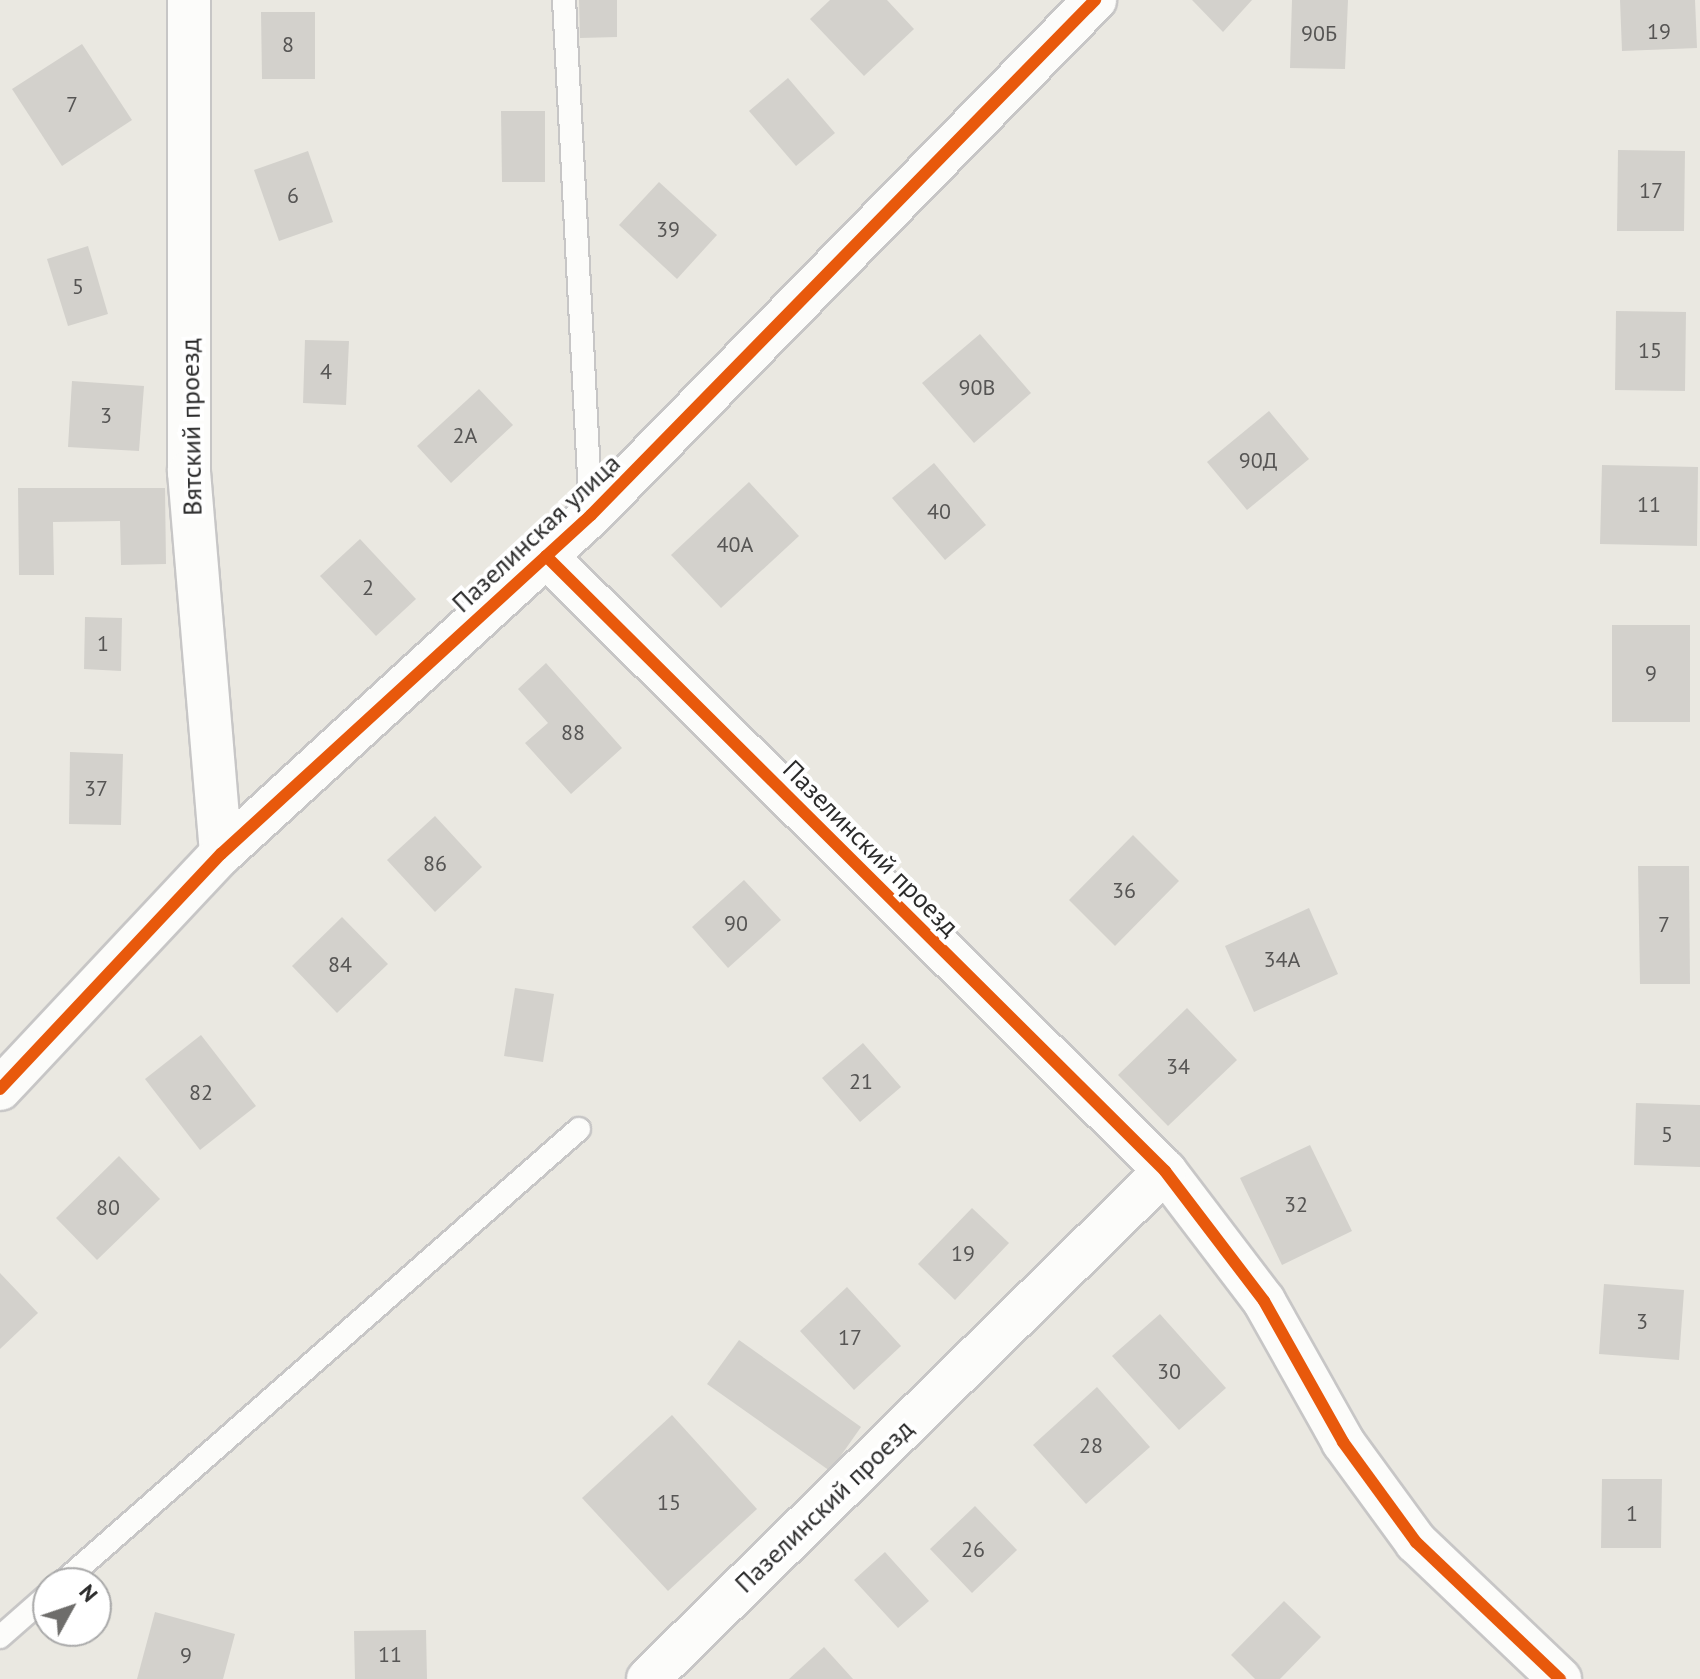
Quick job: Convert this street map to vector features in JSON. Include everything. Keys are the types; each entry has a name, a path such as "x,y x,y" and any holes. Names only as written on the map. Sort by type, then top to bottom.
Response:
{"street":[{"name":"Вятский проезд","path":"189,0 189,472 221,854"},
{"name":"Пазелинская улица","path":"0,1089 221,854 591,515 1095,0"},
{"name":"Пазелинский проезд","path":"546,556 1165,1171 648,1679"},
{"path":"1165,1171 1264,1301 1343,1442 1416,1542 1560,1679"}],"lane":[{"path":"564,0 591,515"},
{"path":"80,1567 579,1129"},
{"path":"0,1637 32,1609"}],"building":[{"path":"579,0 617,0 617,37 580,38"},
{"path":"830,0 887,0 914,29 864,76 810,19"},
{"path":"1192,0 1252,0 1223,32"},
{"path":"1292,0 1348,0 1345,69 1290,68"},
{"path":"1620,0 1695,0 1697,48 1622,51"},
{"path":"261,12 315,12 315,79 262,79"},
{"path":"82,44 132,120 62,166 12,89"},
{"path":"788,78 835,133 796,166 749,111"},
{"path":"501,111 545,111 545,182 502,182"},
{"path":"1618,150 1685,151 1684,231 1617,231"},
{"path":"308,151 333,222 279,241 254,170"},
{"path":"659,182 717,235 677,279 619,225"},
{"path":"88,246 108,314 68,326 47,259"},
{"path":"1616,311 1686,312 1685,391 1615,390"},
{"path":"980,334 1031,393 974,443 922,383"},
{"path":"305,340 349,341 346,405 303,403"},
{"path":"72,381 144,386 139,451 68,447"},
{"path":"479,389 513,425 451,483 417,446"},
{"path":"1269,411 1309,459 1247,510 1207,462"},
{"path":"934,463 986,525 945,560 892,498"},
{"path":"1602,465 1698,467 1697,546 1600,544"},
{"path":"749,482 799,536 721,608 671,555"},
{"path":"18,488 165,488 166,564 121,565 120,521 53,522 54,575 19,575"},
{"path":"360,539 416,599 376,636 320,576"},
{"path":"85,617 122,618 121,671 84,669"},
{"path":"1612,625 1690,625 1690,722 1612,722"},
{"path":"546,663 622,748 571,794 525,743 548,723 518,689"},
{"path":"70,752 123,754 121,825 69,824"},
{"path":"435,816 482,867 435,912 387,860"},
{"path":"1133,835 1179,881 1115,946 1069,900"},
{"path":"1638,866 1689,866 1690,984 1640,984"},
{"path":"744,880 781,920 728,968 692,927"},
{"path":"1309,908 1338,974 1254,1012 1225,946"},
{"path":"342,917 388,964 337,1013 292,966"},
{"path":"515,988 554,994 543,1062 504,1056"},
{"path":"1187,1008 1237,1060 1168,1126 1118,1075"},
{"path":"201,1035 256,1106 200,1150 145,1079"},
{"path":"863,1043 901,1087 860,1122 822,1078"},
{"path":"1636,1103 1700,1105 1700,1167 1634,1165"},
{"path":"1310,1145 1352,1231 1282,1265 1240,1178"},
{"path":"119,1156 160,1199 97,1260 56,1218"},
{"path":"972,1208 1009,1243 955,1300 918,1264"},
{"path":"0,1273 38,1313 0,1349"},
{"path":"1604,1284 1684,1290 1679,1360 1599,1354"},
{"path":"847,1287 901,1346 854,1390 800,1331"},
{"path":"1160,1314 1226,1388 1179,1430 1112,1356"},
{"path":"739,1340 861,1427 830,1471 707,1384"},
{"path":"1097,1387 1150,1447 1086,1504 1033,1445"},
{"path":"672,1415 757,1509 668,1591 582,1498"},
{"path":"1602,1479 1662,1479 1661,1548 1601,1548"},
{"path":"975,1506 1017,1550 972,1593 930,1549"},
{"path":"885,1552 929,1601 898,1628 854,1580"},
{"path":"1284,1601 1321,1637 1280,1679 1255,1679 1231,1655"},
{"path":"155,1612 235,1634 223,1679 137,1679"},
{"path":"426,1630 427,1679 355,1679 354,1631"},
{"path":"824,1647 853,1679 789,1679"}],"cycle path":[{"path":"0,1089 221,854 591,515 1095,0"},
{"path":"546,556 1165,1171 1264,1301 1343,1442 1416,1542 1560,1679"}]}
